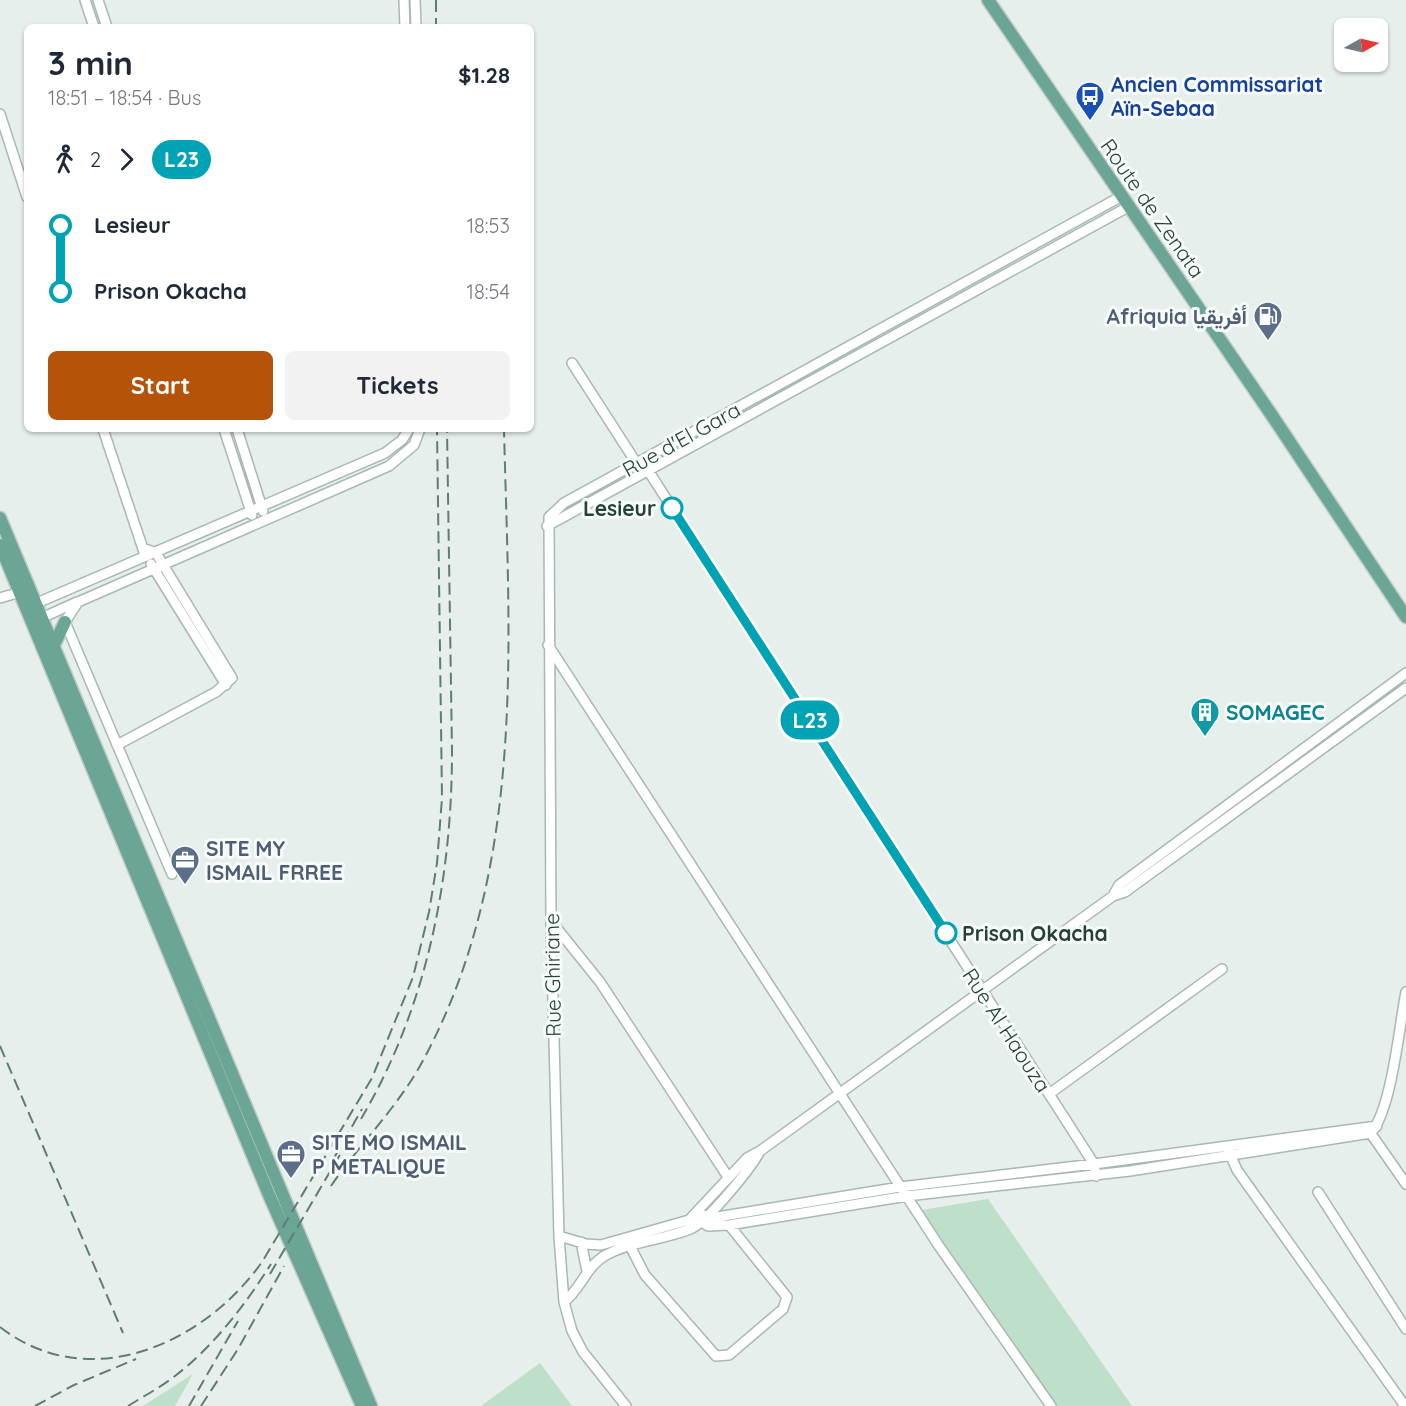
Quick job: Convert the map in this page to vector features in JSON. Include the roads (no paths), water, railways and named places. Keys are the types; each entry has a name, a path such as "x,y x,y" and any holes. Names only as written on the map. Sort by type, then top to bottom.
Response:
{"main road":[{"name":"Route de Zenata","path":"988,0 1271,414 1406,617"},
{"path":"0,518 32,605 270,1195 362,1406"},
{"path":"0,545 27,591"},
{"path":"38,620 54,645 371,1406"},
{"path":"54,645 65,622"}],"street":[{"path":"85,0 93,24"},
{"path":"98,0 105,24"},
{"path":"404,0 405,24"},
{"path":"415,0 416,24"},
{"path":"0,114 24,188"},
{"name":"Rue d'El Gara","path":"547,526 551,513 559,506 966,280 1124,202"},
{"name":"Rue d'El Gara","path":"547,526 973,291 1124,202"},
{"path":"966,280 973,291"},
{"name":"Rue Al Haouza","path":"572,363 639,463 647,470 1094,1164 1096,1176"},
{"path":"104,432 143,548 152,555 226,685 117,745"},
{"path":"225,432 255,524"},
{"path":"238,432 266,519"},
{"path":"32,605 251,512 395,446 407,432"},
{"path":"38,620 224,536 380,471 403,457 414,445 419,432"},
{"path":"395,446 403,457"},
{"path":"220,525 224,536"},
{"name":"Rue Ghiriane","path":"547,526 551,921 559,1236 564,1302 572,1331 583,1352 626,1406"},
{"path":"0,598 27,591"},
{"path":"78,602 65,622 172,874"},
{"path":"548,645 900,1187 1051,1406"},
{"path":"1113,896 1119,885 1406,673"},
{"path":"700,1218 728,1177 747,1158 760,1151 1113,896 1125,892 1406,688"},
{"path":"551,921 600,982 728,1177"},
{"path":"1049,1094 1222,969"},
{"path":"1371,1128 1385,1103 1406,992"},
{"path":"700,1218 711,1226 729,1225 907,1196 1096,1176 1371,1128"},
{"path":"1371,1128 1406,1184"},
{"path":"564,1302 587,1271 606,1255 688,1230 754,1163 760,1151"},
{"path":"559,1236 602,1245 700,1218 900,1187 1229,1151"},
{"path":"1229,1151 1237,1170 1405,1406"},
{"path":"1318,1192 1406,1329"},
{"path":"630,1246 645,1275 716,1356 729,1355 783,1309 787,1297 729,1225"},
{"path":"581,1242 587,1271"}],"railway":[{"path":"436,0 436,24"},
{"path":"0,1327 34,1347 70,1357 107,1358 143,1351 177,1337 209,1316 238,1291 262,1262 372,1078 413,977 429,912 437,863 442,798 437,432"},
{"path":"361,1119 384,1076 419,987 441,894 447,847 452,751 447,432"},
{"path":"331,1186 399,1098 420,1066 455,991 479,914 495,835 504,755 508,673 504,432"},
{"path":"0,1046 123,1333"},
{"path":"334,1158 362,1109"},
{"path":"270,1274 341,1153"},
{"path":"128,1406 170,1380 203,1352 251,1295 271,1264"},
{"path":"201,1406 238,1349 284,1266"},
{"path":"189,1406 238,1321"},
{"path":"35,1406 74,1385 136,1359"}],"place":[{"name":"Ancien Commissariat Aïn-Sebaa","path":"1090,122"},
{"name":"Afriquia أفريقيا","path":"1268,342"},
{"name":"Lesieur","path":"672,508"},
{"name":"SOMAGEC","path":"1205,738"},
{"name":"SITE MY ISMAIL FRREE","path":"185,886"},
{"name":"Prison Okacha","path":"946,933"},
{"name":"SITE MO ISMAIL P METALIQUE","path":"291,1180"}]}
